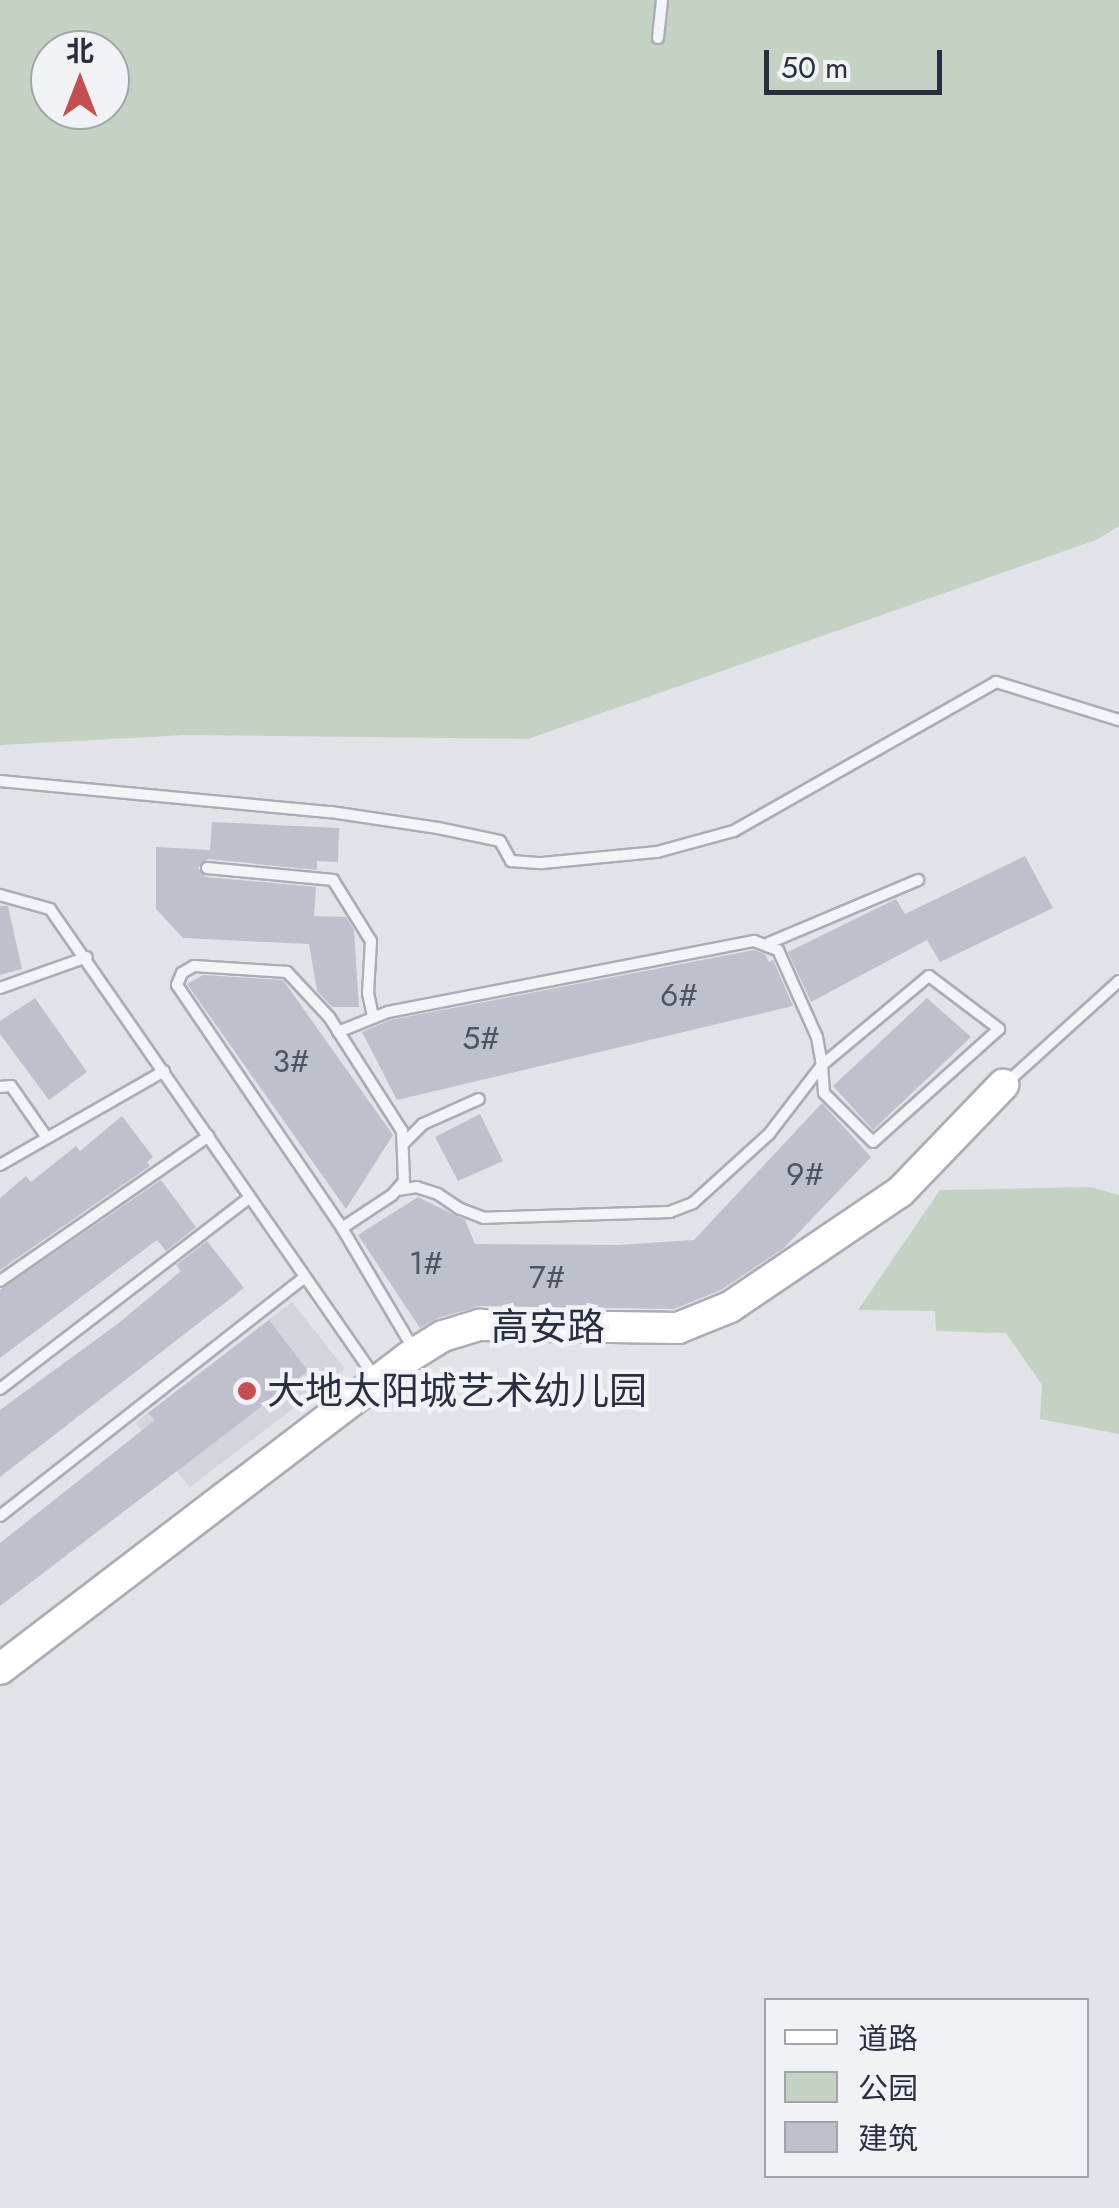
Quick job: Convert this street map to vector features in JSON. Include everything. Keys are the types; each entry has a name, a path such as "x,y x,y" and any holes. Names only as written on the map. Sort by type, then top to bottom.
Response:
{"street":[{"name":"高安路","path":"0,1669 377,1381 444,1336 480,1325 678,1328 730,1307 900,1192 1003,1086"}],"lane":[{"path":"658,38 662,0"},
{"path":"0,781 385,820 500,841 510,860 542,863 658,852 734,832 996,682 1119,720"},
{"path":"207,868 333,880 370,941 368,994 373,1016"},
{"path":"338,1032 373,1016 722,946 769,943 918,880"},
{"path":"0,896 50,908 377,1381"},
{"path":"396,1190 417,1187 484,1218 670,1212 693,1202 769,1134 822,1066 929,976 1000,1029 873,1142 824,1093 822,1066 803,999 778,950 769,943"},
{"path":"0,988 87,957"},
{"path":"342,1228 404,1181 402,1131 310,993 287,972 194,966 182,973 177,985 342,1228 416,1353"},
{"path":"1003,1086 1119,981"},
{"path":"0,1164 45,1134 164,1070"},
{"path":"0,1087 11,1086 45,1134"},
{"path":"403,1144 423,1124 479,1099"},
{"path":"0,1281 209,1136"},
{"path":"0,1389 250,1197"},
{"path":"0,1516 305,1277"}],"shaded area":[{"name":"大地太阳城艺术幼儿园","path":"292,1302 345,1369 190,1487 135,1423"}],"green space":[{"path":"0,0 1119,0 1119,526 1096,540 528,739 186,735 0,745"},
{"path":"1090,1187 1119,1195 1119,1434 1040,1419 1042,1385 1006,1333 936,1331 935,1311 858,1310 940,1190"}],"building":[{"path":"212,822 339,828 338,862 317,861 317,870 208,859 198,868 206,877 316,887 314,916 346,917 354,930 359,1007 332,1007 317,991 309,944 183,938 156,909 156,847 210,850"},
{"path":"1025,856 1053,908 940,962 927,940 811,1002 788,952 896,899 905,914"},
{"path":"0,906 8,906 22,969 0,975"},
{"path":"754,950 765,954 769,962 773,960 793,1006 397,1100 362,1032 390,1020"},
{"path":"203,975 283,980 393,1135 346,1209 187,984"},
{"path":"35,998 87,1072 49,1100 0,1034 0,1021"},
{"path":"927,998 971,1037 873,1130 833,1086"},
{"path":"822,1103 871,1157 784,1248 721,1290 674,1309 480,1306 438,1318 420,1328 358,1235 418,1197 465,1220 475,1244 618,1245 694,1240"},
{"path":"480,1114 503,1161 458,1181 435,1137"},
{"path":"122,1116 153,1157 147,1162 150,1166 0,1270 0,1198 26,1176 31,1182 76,1146 80,1151"},
{"path":"161,1180 196,1227 166,1251 157,1240 0,1358 0,1290"},
{"path":"207,1241 244,1288 0,1477 0,1410 120,1322 181,1271 176,1265"},
{"path":"269,1320 308,1371 0,1606 0,1543 155,1420 148,1413"}],"place":[{"name":"大地太阳城艺术幼儿园","path":"247,1391"}]}
